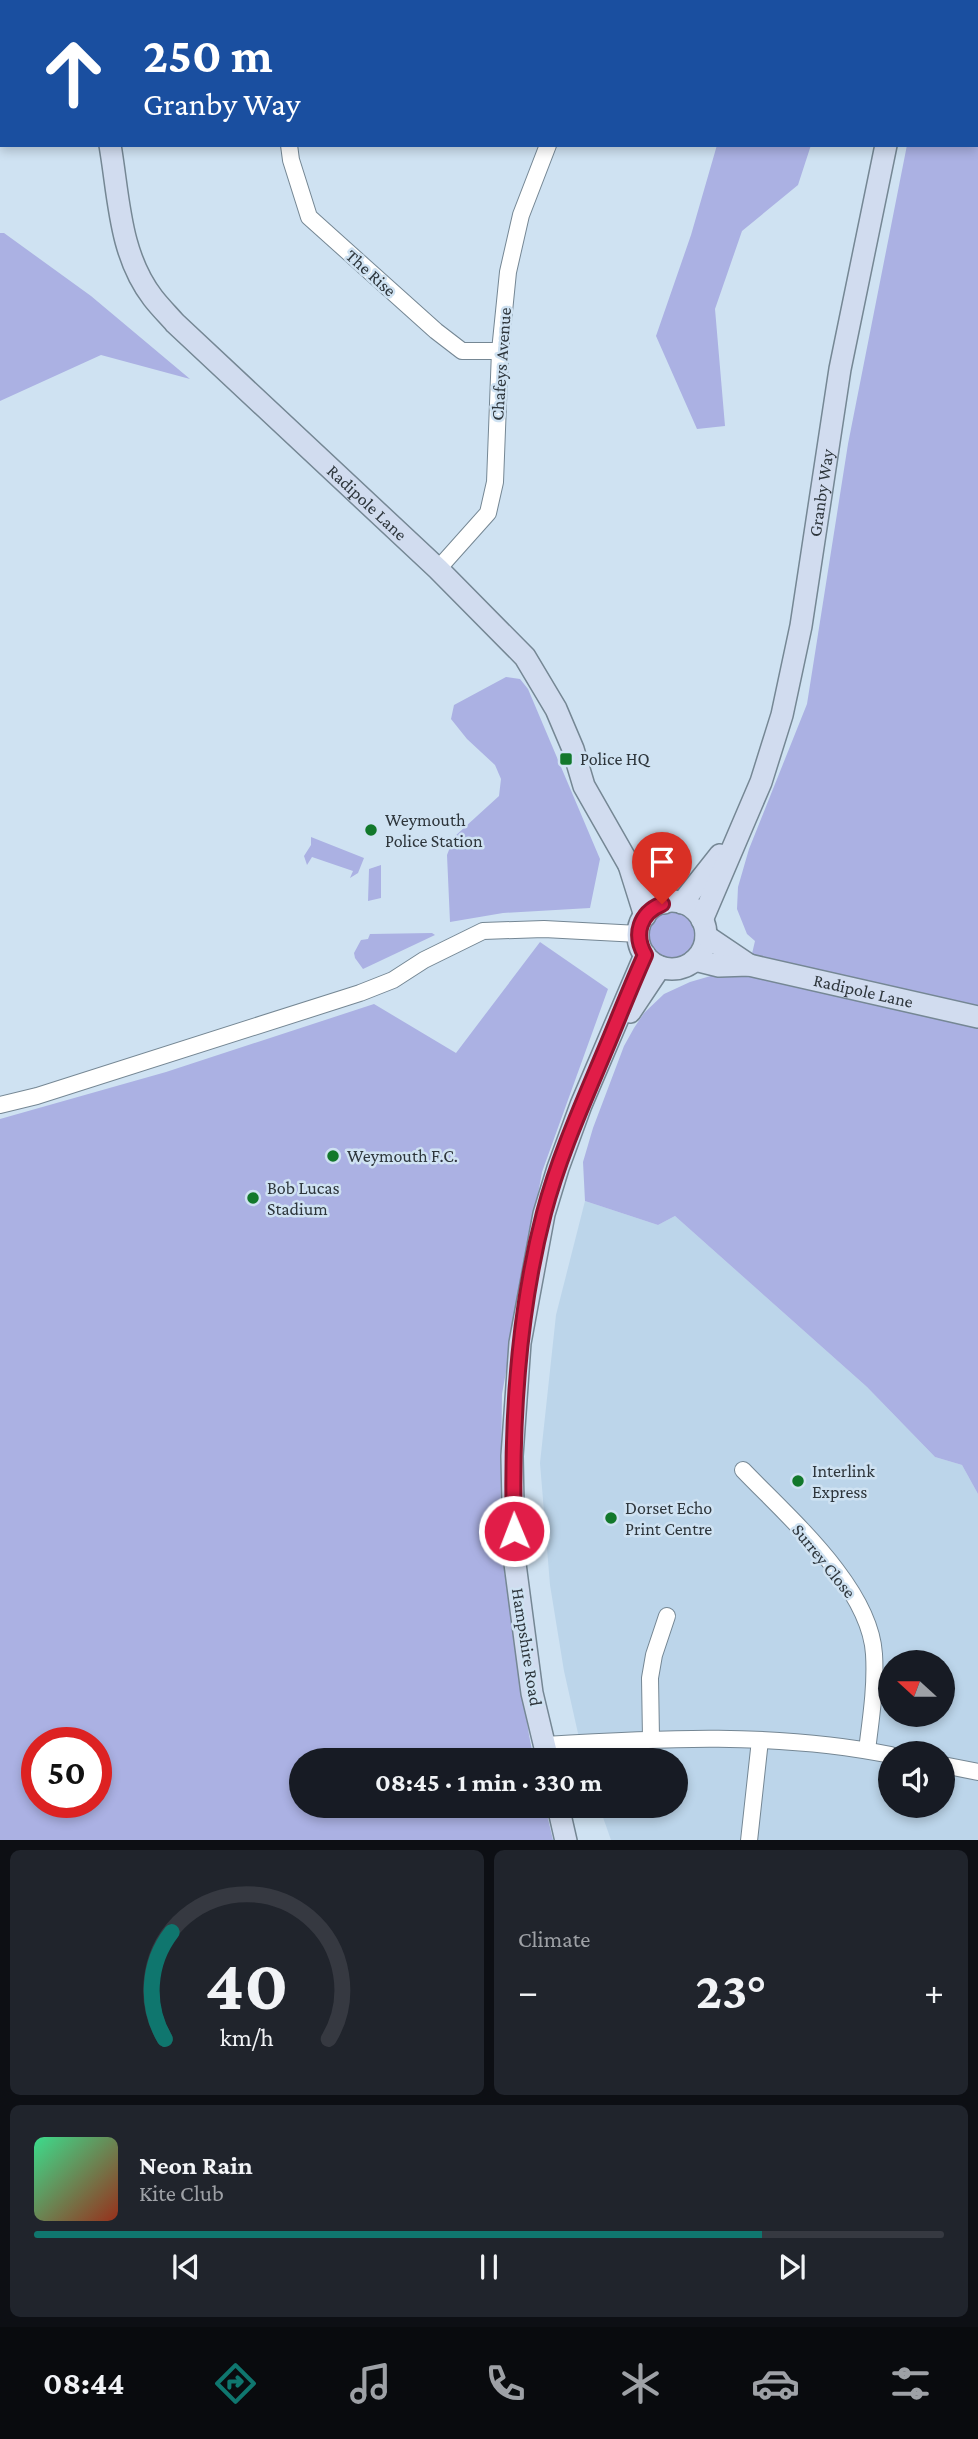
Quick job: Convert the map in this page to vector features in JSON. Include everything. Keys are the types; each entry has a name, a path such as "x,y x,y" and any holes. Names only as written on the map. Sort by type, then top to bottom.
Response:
{"main road":[{"name":"Radipole Lane","path":"110,147 122,231 134,264 151,297 184,332 438,569 525,657 556,709 573,749 584,786 629,865 647,943"},
{"name":"Granby Way","path":"704,928 737,834 761,782 782,715 801,626 840,369 886,147"},
{"name":"Granby Way","path":"673,903 737,834"},
{"name":"Radipole Lane","path":"629,865 673,903"},
{"path":"673,903 694,910 704,928 703,949 695,960 678,969 647,943 654,907 673,903"},
{"name":"Radipole Lane","path":"704,928 749,965"},
{"name":"Hampshire Road","path":"545,1748 526,1653 514,1556 512,1456 519,1351 544,1214 581,1105 647,943"},
{"name":"Radipole Lane","path":"695,960 719,966 749,965 978,1017"},
{"path":"561,1818 566,1840"}],"street":[{"name":"The Rise","path":"289,147 309,217 462,351 500,351"},
{"name":"Chafeys Avenue","path":"438,569 488,513 495,482 500,351 508,272 521,215 547,147"},
{"path":"0,1105 50,1092 359,993 393,979 424,960 483,932 544,929 647,943"},
{"name":"Surrey Close","path":"743,1470 807,1536 848,1586 867,1620 874,1652 875,1692 867,1750"},
{"path":"651,1738 650,1678 667,1616"},
{"name":"Hampshire Road","path":"581,1748 651,1738 760,1740 878,1752"},
{"path":"749,1840 760,1740"},
{"path":"955,1767 978,1772"}],"shaded area":[{"path":"716,147 810,147 798,185 742,231 715,309 725,426 697,429 656,336 691,235"},
{"path":"907,147 978,147 978,1494 962,1465 935,1457 867,1387 675,1216 658,1225 585,1201 583,1162 593,1128 624,1046 644,1013 664,994 690,982 721,973 747,975 755,941 747,934 737,909 738,887 749,849 807,704 848,444"},
{"path":"0,233 4,233 91,296 190,379 101,355 0,401"},
{"path":"506,677 520,679 528,689 600,859 590,908 503,913 450,922 447,855 454,837 499,796 501,779 495,765 467,739 451,719 454,705"},
{"path":"311,837 364,858 358,873 350,878 353,871 312,857 307,865 304,856 311,845"},
{"path":"381,865 381,898 368,901 369,869"},
{"path":"672,912 688,919 695,935 688,951 672,958 656,951 649,935 656,919"},
{"path":"370,934 435,935 363,969 355,958 354,953 361,940 368,939"},
{"path":"540,942 608,989 542,1172 502,1394 500,1543 532,1748 289,1748 289,1818 548,1818 553,1840 0,1840 0,1119 166,1072 374,1004 456,1053"},
{"path":"585,1201 658,1225 675,1216 867,1387 935,1457 962,1465 978,1494 978,1840 611,1840 603,1818 688,1818 688,1748 581,1748 564,1671 550,1585 540,1463 556,1315"}],"place":[{"name":"Police HQ","path":"566,759"},
{"name":"Weymouth Police Station","path":"371,830"},
{"name":"Weymouth F.C.","path":"333,1156"},
{"name":"Bob Lucas Stadium","path":"253,1198"},
{"name":"Interlink Express","path":"798,1481"},
{"name":"Dorset Echo Print Centre","path":"611,1518"}],"route":[{"path":"514,1531 512,1456 519,1351 544,1214 581,1105 645,955 639,940 641,923 649,911 662,904"}]}
